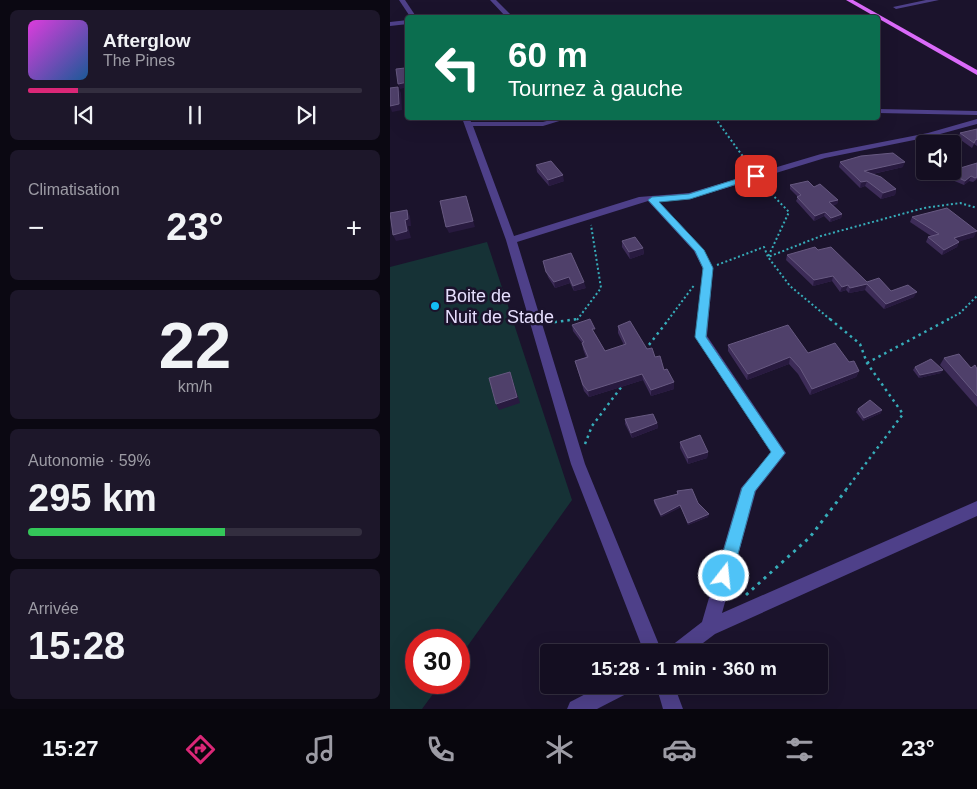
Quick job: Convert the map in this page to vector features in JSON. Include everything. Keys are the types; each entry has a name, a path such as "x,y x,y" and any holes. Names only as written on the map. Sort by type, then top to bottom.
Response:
{"main road":[{"path":"849,0 875,15"},
{"path":"856,0 977,66"},
{"path":"880,18 977,73"}],"street":[{"path":"402,0 412,15"},
{"path":"493,0 508,15"},
{"path":"896,7 936,0"},
{"path":"390,24 405,22"},
{"path":"880,111 977,114"},
{"path":"558,120 543,124 467,121 511,240 578,464 649,644"},
{"path":"511,240 642,199 652,200 690,196 824,156 921,137 977,121"},
{"path":"652,200 699,250 708,268 701,337 779,453 749,488 709,628"},
{"path":"688,644 709,628 977,508"},
{"path":"577,709 606,694"},
{"path":"668,694 673,709"}],"path":[{"path":"716,120 756,176 789,212 768,257"},
{"path":"768,257 822,236 924,208 960,203 977,208"},
{"path":"535,325 577,320 601,288 589,216"},
{"path":"644,352 708,268 764,247 768,257 790,286 860,344 867,363 903,414 810,537 745,596"},
{"path":"867,363 960,313 977,296"},
{"path":"578,464 592,426 624,382"}],"green space":[{"path":"487,242 572,500 470,643 470,629 405,629 405,694 433,694 422,709 390,709 390,267"}],"building":[{"path":"405,68 405,83 398,84 396,69"},
{"path":"398,87 399,104 390,106 390,88"},
{"path":"977,129 977,140 974,143 960,133"},
{"path":"893,153 905,162 864,171 881,177 896,189 883,193 867,181 861,182 840,162 861,156"},
{"path":"551,161 563,175 548,180 536,165"},
{"path":"977,163 977,177 971,176 965,181 961,179 961,168"},
{"path":"808,181 814,187 820,184 838,200 829,202 842,214 831,218 825,212 815,216 797,197 801,195 790,185"},
{"path":"466,196 473,221 446,227 440,201"},
{"path":"947,208 977,231 954,238 959,242 944,250 928,237 939,234 912,217"},
{"path":"407,210 408,219 405,220 407,231 393,235 390,213"},
{"path":"635,237 643,248 629,252 622,241"},
{"path":"815,247 818,250 831,247 867,282 879,278 891,291 908,285 917,292 886,304 867,284 850,288 848,285 842,287 833,276 814,280 787,255"},
{"path":"571,253 584,282 573,286 569,277 554,282 546,272 543,261"},
{"path":"590,319 595,329 592,329 605,351 626,344 618,326 630,321 647,349 652,348 655,357 660,356 664,370 667,369 674,382 651,390 642,374 588,391 583,385 575,361 588,357 582,343 584,342 572,325"},
{"path":"788,325 808,353 835,343 849,362 854,361 859,371 812,389 800,368 790,357 748,374 728,345"},
{"path":"959,354 971,368 975,365 977,369 977,396 944,358"},
{"path":"931,359 943,370 920,375 915,367"},
{"path":"510,372 517,397 496,404 489,378"},
{"path":"870,400 882,410 864,418 858,409"},
{"path":"653,414 657,423 631,433 625,419"},
{"path":"700,435 708,452 688,458 680,442"},
{"path":"692,489 698,503 709,514 688,523 680,505 661,515 654,500 678,494 677,491"}],"place":[{"name":"Boite de Nuit de Stade","path":"435,306"}],"route":[{"path":"724,576 749,488 779,453 701,337 708,268 699,250 652,200 690,196 756,176"}]}
